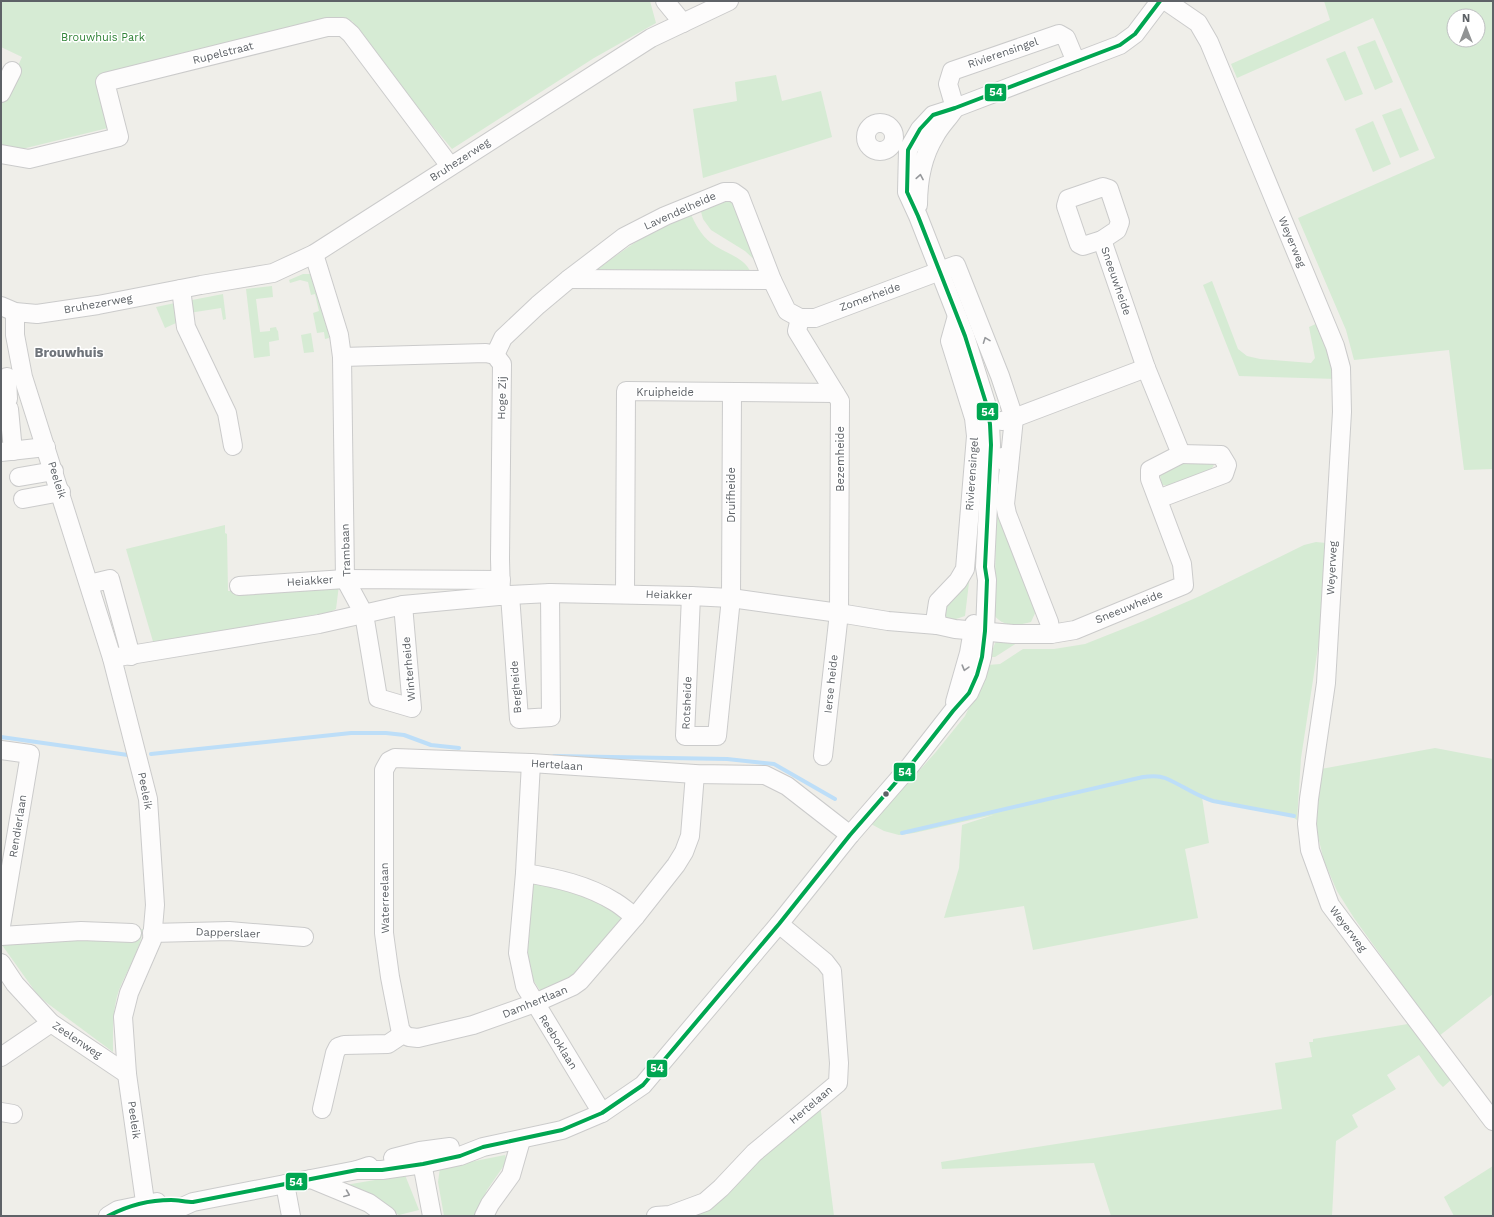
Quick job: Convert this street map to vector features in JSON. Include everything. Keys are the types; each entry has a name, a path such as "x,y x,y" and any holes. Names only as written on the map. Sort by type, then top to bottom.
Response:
{"street":[{"path":"665,1 683,23"},
{"name":"Bruhezerweg","path":"8,309 37,314 98,305 273,273 314,254 651,38 729,1"},
{"name":"Rivierensingel","path":"108,1216 118,1210 147,1212 171,1200 193,1202 357,1170 382,1170 421,1158 460,1156 483,1147 562,1130 602,1113 643,1085 778,924 850,835 910,766 969,693 977,675 982,657 979,630 987,580 985,567 991,445 990,424 986,403 965,336 918,216 907,192 908,150 920,129 933,115 1120,45 1135,34 1160,1"},
{"name":"Weyerweg","path":"1166,1 1198,23 1209,42 1335,346 1341,368 1342,412 1326,683 1309,799 1307,824 1310,850 1330,905 1493,1122"},
{"name":"Rupelstraat","path":"1,154 28,159 119,137 106,82 327,27 343,27 351,34 450,166"},
{"name":"Rivierensingel","path":"955,108 948,84 952,71 1059,34 1066,38 1076,62"},
{"path":"1,93 12,71"},
{"name":"Lavendelheide","path":"495,355 503,338 568,279 624,237 665,216 724,192 733,192 740,197 772,280 787,310 800,318"},
{"name":"Sneeuwheide","path":"1102,240 1146,368 1181,454"},
{"name":"Trambaan","path":"314,254 339,335 342,357 345,579 364,614"},
{"path":"939,271 956,265 1000,376 1014,418 1006,504 1007,514 1049,622 1051,634"},
{"name":"Zomerheide","path":"800,318 815,318 939,271"},
{"path":"568,279 772,280"},
{"path":"181,289 186,327 227,413 233,446"},
{"name":"Peeleik","path":"8,309 15,335 10,377 44,419 46,447 112,658 148,799 155,905 152,940 129,993 123,1017 128,1074 147,1212"},
{"name":"Rivierensingel","path":"937,625 936,614 938,602 958,581 964,569 976,436 973,413 950,341 957,316"},
{"name":"Bezemheide","path":"800,318 797,331 840,401 839,613"},
{"path":"342,357 486,352 495,355"},
{"name":"Hoge Zij","path":"495,355 502,364 504,590"},
{"path":"990,424 1014,418 1146,368"},
{"path":"986,403 1000,376"},
{"path":"10,377 8,399 5,404 7,451 46,447"},
{"name":"Kruipheide","path":"625,594 626,392 835,393"},
{"name":"Druifheide","path":"731,598 732,392"},
{"name":"Rivierensingel","path":"991,445 1009,467"},
{"name":"Sneeuwheide","path":"979,630 1013,634 1051,634 1075,630 1184,585 1182,564 1150,479 1150,470 1181,454 1221,455 1227,465 1224,474 1158,499"},
{"path":"19,477 54,471"},
{"path":"23,499 61,492"},
{"path":"89,584 110,579 131,656"},
{"name":"Heiakker","path":"240,586 345,579 550,593 731,598 888,621 937,625 954,629 979,630"},
{"name":"Heiakker","path":"364,614 403,606 504,590"},
{"name":"Bergheide","path":"504,590 519,719 551,717 550,593"},
{"name":"Rotsheide","path":"691,596 685,736 717,736 731,598"},
{"name":"Winterheide","path":"364,614 378,698 412,708 403,606"},
{"name":"Ierse heide","path":"823,756 839,613"},
{"path":"112,658 319,624 364,614"},
{"name":"Rendierlaan","path":"1,750 30,754 1,926"},
{"name":"Hertelaan","path":"389,761 402,757 531,763 694,774 765,775 787,786 850,835"},
{"name":"Waterreelaan","path":"389,761 384,770 384,933 390,977 400,1028 403,1034"},
{"name":"Reeboklaan","path":"531,763 525,873 518,953 525,986 602,1113"},
{"name":"Damhertlaan","path":"403,1034 409,1037 418,1038 473,1025 535,1003 573,986 580,981 635,916 676,865 684,852 690,836 694,774"},
{"path":"525,873 555,878 588,889 614,901 635,916"},
{"name":"Hertelaan","path":"656,1216 670,1215 705,1202 721,1188 754,1153 838,1083 839,1063 832,971 826,962 778,924"},
{"path":"1,936 81,931 132,933"},
{"name":"Dapperslaer","path":"152,933 229,932 304,937"},
{"name":"Zeelenweg","path":"1,963 15,984 50,1023 128,1074"},
{"path":"1,1057 50,1023"},
{"path":"322,1109 335,1053 338,1047 344,1045 388,1044 403,1034"},
{"path":"484,1216 490,1204 511,1175 521,1140"},
{"path":"421,1158 432,1216"},
{"path":"311,1179 369,1203 387,1216"},
{"path":"285,1184 291,1216"}],"green space":[{"name":"Brouwhuis Park","path":"1,1 650,1 656,23 594,58 452,149 405,93 352,21 101,74 112,127 22,149 12,149 1,144 1,103 22,57 1,47"},
{"path":"1324,1 1493,1 1493,469 1464,470 1449,350 1354,360 1346,330 1298,218 1435,158 1373,18 1237,78 1231,64 1330,20"},
{"path":"1375,40 1393,82 1375,90 1357,47"},
{"path":"1345,51 1363,94 1345,101 1326,59"},
{"path":"776,75 782,101 821,91 832,137 703,178 693,109 737,101 735,82"},
{"path":"1401,108 1419,150 1400,158 1382,115"},
{"path":"1373,121 1391,164 1373,172 1355,129"},
{"path":"730,196 759,264 745,251 711,230 703,219 700,208"},
{"path":"690,212 694,221 707,240 716,247 739,259 748,267 751,273 591,274 651,232"},
{"path":"303,274 313,274 329,338 325,339 324,332 317,333 313,313 319,311 315,294 311,295 308,282 300,280 290,283 289,280"},
{"path":"1212,281 1238,349 1247,356 1260,359 1311,363 1315,358 1309,327 1320,322 1337,379 1239,376 1203,285"},
{"path":"272,286 273,297 256,299 260,332 270,331 270,328 276,327 279,340 269,342 270,356 254,358 246,289"},
{"path":"223,294 226,319 223,320 221,308 189,313 187,301"},
{"path":"175,303 177,318 176,323 165,328 156,307"},
{"path":"311,333 314,352 304,353 301,335"},
{"path":"1190,459 1210,459 1214,465 1210,471 1170,486 1162,485 1160,476 1163,469"},
{"path":"997,497 1036,611 1031,622 1016,625 1006,624 994,615"},
{"path":"225,525 225,533 227,534 228,591 339,585 336,609 330,612 154,645 126,549"},
{"path":"1316,542 1326,543 1321,628 1301,758 1297,820 1291,816 1202,797 1209,843 1185,849 1198,918 1033,950 1024,906 944,918 959,868 962,825 993,815 899,835 884,831 871,824 935,753 965,716 988,665 1000,664 1023,649 1054,649 1085,644 1200,596 1304,545"},
{"path":"970,574 965,616 950,621 942,617 948,602"},
{"path":"998,640 1020,641 995,657 990,657 995,643"},
{"path":"1435,748 1493,759 1493,994 1439,1036 1354,918 1337,891 1324,861 1314,820 1321,769"},
{"path":"531,876 562,883 627,917 548,1003 530,975 526,954"},
{"path":"143,929 139,945 119,990 115,1005 113,1021 113,1052 37,994 2,945 5,940 28,940"},
{"path":"1408,1024 1412,1025 1451,1080 1443,1087 1419,1055 1387,1075 1396,1089 1352,1115 1358,1127 1336,1141 1332,1216 1111,1216 1094,1163 942,1169 941,1162 1282,1109 1275,1063 1312,1057 1309,1042 1313,1042 1313,1039"},
{"path":"820,1104 834,1216 661,1216 694,1210"},
{"path":"505,1155 507,1161 487,1190 476,1216 444,1216 438,1182 440,1168"},
{"path":"1493,1166 1493,1216 1454,1216 1444,1197"},
{"path":"405,1175 419,1210 399,1215 339,1186"}],"waterway":[{"path":"151,754 351,733 386,733 404,735 431,745 459,748"},
{"path":"1,737 128,755"},
{"path":"554,756 727,759 774,764 835,799"},
{"path":"902,833 1151,776 1160,776 1165,778 1213,801 1294,816"}],"transit line":[{"name":"54","path":"108,1216 123,1209 146,1202 163,1200 193,1202 357,1170 382,1170 423,1164 460,1156 483,1147 562,1130 602,1113 643,1085 779,924 850,835 910,766 969,693 977,675 982,657 985,631 987,580 985,567 991,445 990,424 986,403 965,336 918,216 907,192 908,150 920,129 933,115 1120,45 1135,34 1160,1"}],"district":[{"name":"Brouwhuis","path":"69,352"}]}
